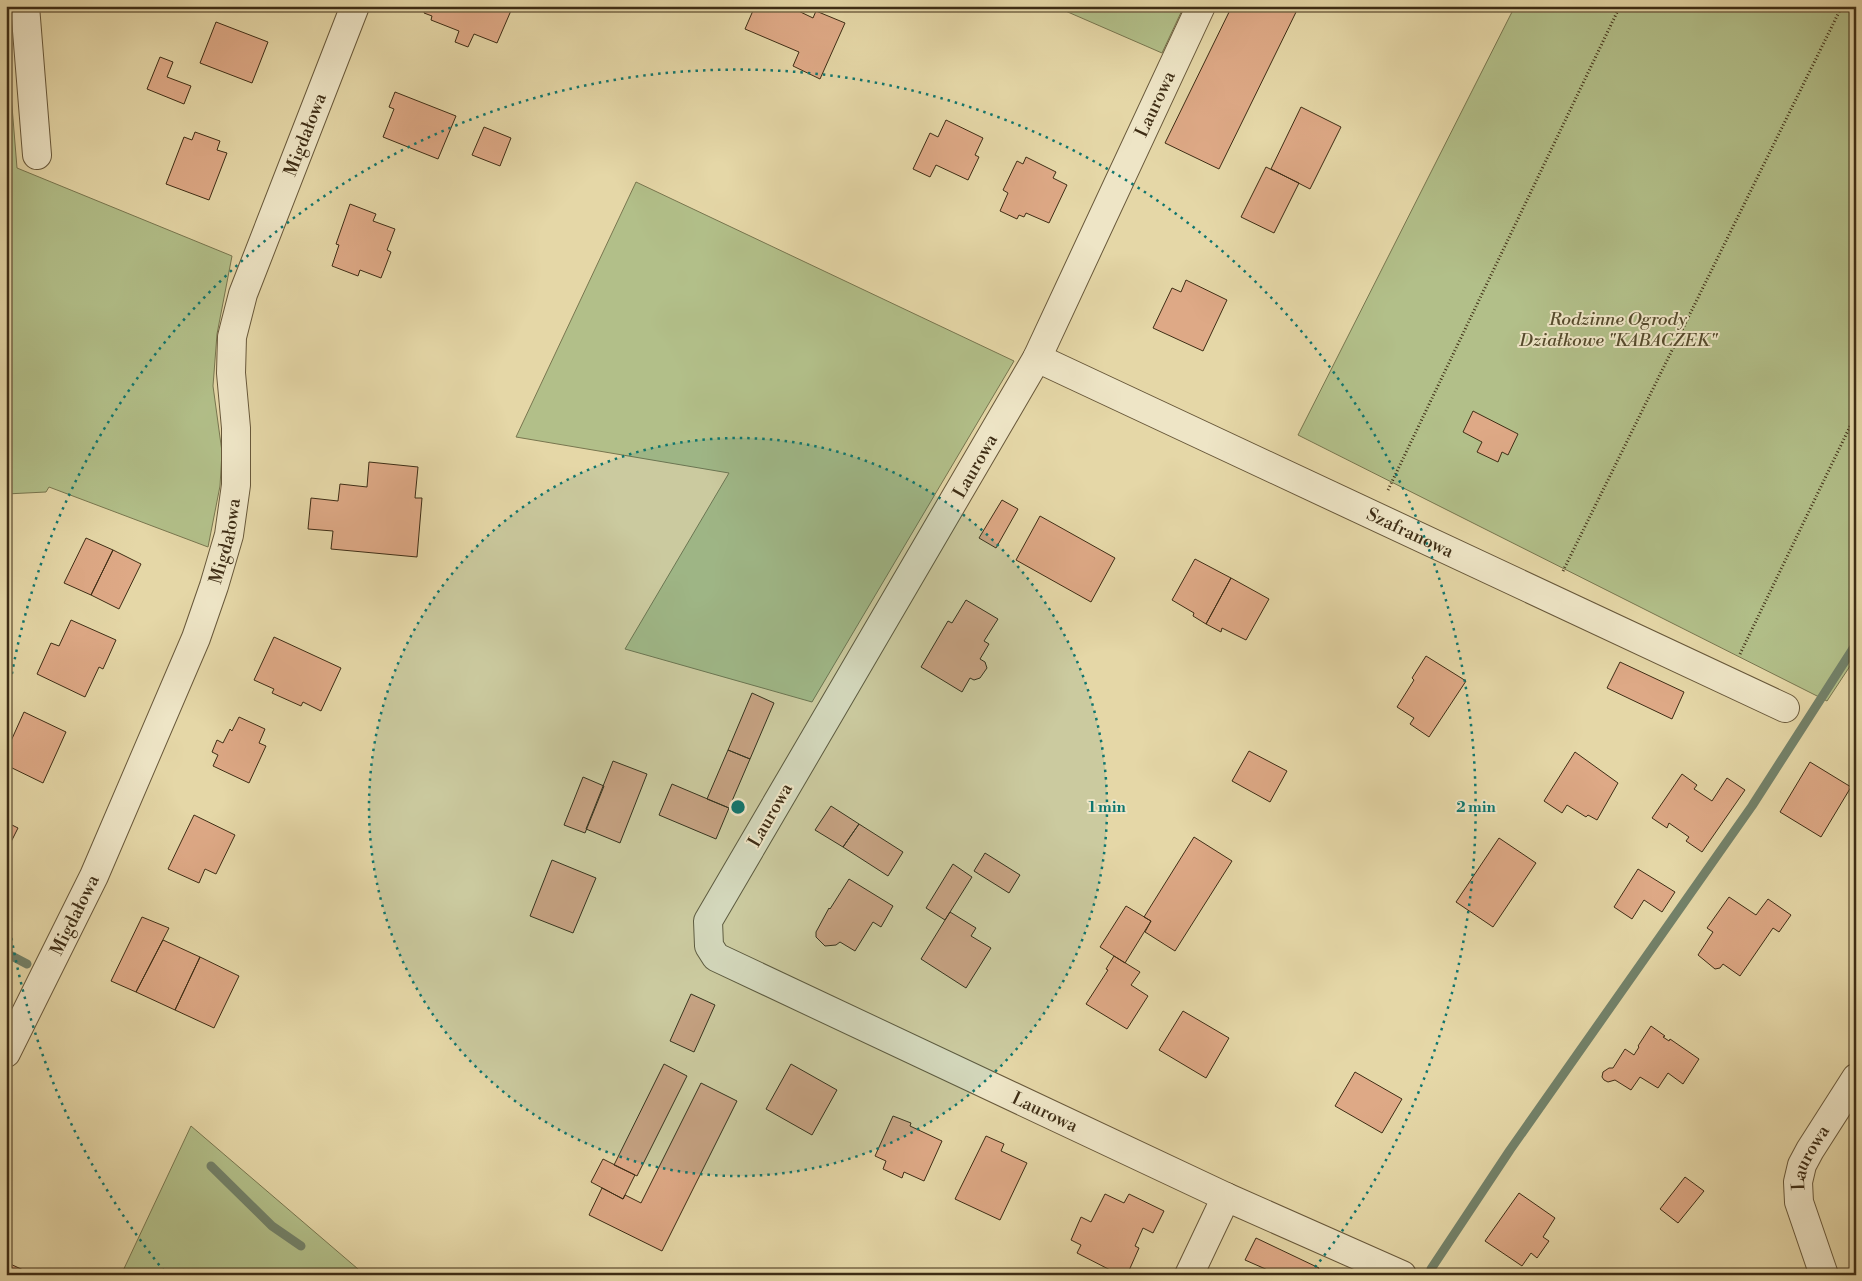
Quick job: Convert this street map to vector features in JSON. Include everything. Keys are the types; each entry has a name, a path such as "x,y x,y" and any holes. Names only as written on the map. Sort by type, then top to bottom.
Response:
{"street":[{"path":"25,6 37,155"},
{"name":"Migdałowa","path":"6,1053 94,876 196,638 214,586 229,535 236,485 236,428 231,373 232,337 243,294 355,6"},
{"name":"Laurowa","path":"1201,6 1037,358 708,921 709,946 716,957 1226,1197 1402,1275"},
{"name":"Szafranowa","path":"1037,358 1785,708"},
{"name":"Laurowa","path":"1824,1275 1799,1202 1798,1182 1802,1165 1810,1150 1856,1078"},
{"path":"1189,1275 1226,1197"}],"path":[{"path":"1376,516 1620,6"},
{"path":"1550,598 1842,6"},
{"path":"1727,682 1856,414"}],"green space":[{"path":"1054,6 1184,6 1162,53"},
{"name":"Rodzinne Ogrody Działkowe \"KABACZEK\"","path":"1515,6 1856,6 1856,657 1827,701 1298,435"},
{"path":"6,32 17,168 232,256 217,334 213,386 222,452 220,486 208,547 49,487 46,492 6,494"},
{"path":"636,182 1014,361 812,702 625,649 729,473 516,437"},
{"path":"191,1126 365,1275 121,1275"}],"building":[{"path":"426,6 513,6 497,43 474,34 468,47 455,42 459,31 431,20 432,16 424,13"},
{"path":"755,6 788,6 813,18 816,11 845,23 820,79 793,66 799,52 745,29"},
{"path":"1232,6 1299,6 1219,169 1165,143"},
{"path":"216,22 268,42 252,83 200,63"},
{"path":"160,57 173,62 167,77 191,86 184,104 147,89"},
{"path":"395,92 456,116 438,159 383,137 394,109 389,107"},
{"path":"1301,107 1341,127 1310,189 1271,169"},
{"path":"946,120 983,138 975,155 979,157 968,180 936,165 930,177 913,169 930,133 938,137"},
{"path":"484,127 511,138 500,166 472,155"},
{"path":"195,132 220,141 217,150 227,153 209,200 166,184 184,137 192,140"},
{"path":"1026,157 1056,172 1053,178 1067,185 1049,223 1026,213 1024,217 1019,215 1017,219 1000,211 1008,193 1003,190 1017,161 1023,164"},
{"path":"1266,167 1299,183 1274,233 1241,217"},
{"path":"350,204 376,214 373,221 395,229 387,250 391,252 381,278 360,270 358,276 332,266 339,245 336,244"},
{"path":"1186,280 1227,300 1203,351 1153,328 1172,288 1181,292"},
{"path":"1473,411 1518,434 1508,455 1502,452 1498,462 1477,452 1482,442 1463,432"},
{"path":"369,462 418,467 415,498 422,498 417,557 331,549 333,531 308,529 311,498 338,501 340,484 367,487"},
{"path":"1002,500 1018,509 996,548 979,538"},
{"path":"1040,516 1115,558 1091,602 1016,560"},
{"path":"86,538 113,550 91,595 64,583"},
{"path":"113,550 141,564 119,609 91,595"},
{"path":"1195,559 1231,578 1206,624 1193,616 1194,613 1172,600"},
{"path":"1231,578 1269,599 1246,640 1222,628 1221,632 1206,624"},
{"path":"966,600 998,619 984,641 989,644 980,659 985,662 987,668 980,678 974,680 970,678 962,692 921,667 948,621 952,623"},
{"path":"71,620 116,640 103,669 99,667 85,697 37,674 51,643 59,646"},
{"path":"274,637 341,668 321,711 303,702 301,706 272,693 274,689 254,680"},
{"path":"1426,656 1466,681 1429,737 1410,724 1414,718 1397,707"},
{"path":"1620,662 1684,692 1672,719 1607,688"},
{"path":"752,693 774,703 750,759 728,750"},
{"path":"24,712 66,732 43,783 6,765 6,752"},
{"path":"239,717 265,729 259,743 266,746 249,783 213,766 218,755 212,752 217,740 223,743"},
{"path":"728,750 750,759 729,808 707,799"},
{"path":"1249,751 1287,771 1270,802 1232,781"},
{"path":"1575,752 1618,783 1597,820 1588,815 1586,817 1567,805 1562,813 1544,801"},
{"path":"613,761 647,774 620,843 586,829"},
{"path":"1810,762 1851,787 1821,837 1780,812"},
{"path":"1682,774 1697,785 1694,789 1712,801 1727,778 1745,790 1702,852 1686,841 1689,837 1669,823 1667,828 1652,818"},
{"path":"583,777 604,786 585,833 564,825"},
{"path":"672,784 729,808 716,839 659,815"},
{"path":"831,806 859,824 843,847 815,830"},
{"path":"194,815 235,835 216,874 205,869 199,883 168,869"},
{"path":"6,822 18,828 6,852"},
{"path":"859,824 903,852 888,876 843,847"},
{"path":"1194,837 1232,861 1175,951 1145,932 1151,921 1144,917"},
{"path":"1499,838 1536,863 1493,927 1456,902"},
{"path":"985,853 1020,875 1009,893 974,871"},
{"path":"552,860 596,878 573,933 530,916"},
{"path":"953,864 972,877 945,920 926,908"},
{"path":"1638,869 1675,892 1662,912 1644,900 1632,919 1614,907"},
{"path":"849,879 893,906 881,927 873,922 855,951 840,942 836,945 825,946 816,937 816,932 829,908"},
{"path":"1729,897 1756,915 1768,899 1791,915 1779,932 1773,928 1740,976 1723,964 1720,968 1715,969 1698,955 1713,932 1707,928"},
{"path":"1126,906 1151,921 1125,963 1100,947"},
{"path":"950,912 976,928 971,936 991,948 966,988 921,959"},
{"path":"142,917 169,928 136,992 111,981"},
{"path":"163,940 200,957 175,1010 136,992"},
{"path":"1114,956 1140,972 1131,985 1148,996 1127,1029 1086,1004 1108,970 1106,969"},
{"path":"200,957 239,976 214,1028 175,1010"},
{"path":"691,994 715,1005 694,1052 670,1041"},
{"path":"1183,1011 1229,1038 1206,1078 1159,1050"},
{"path":"1651,1026 1665,1036 1663,1037 1669,1041 1670,1039 1699,1059 1683,1084 1668,1073 1658,1088 1640,1077 1631,1090 1615,1080 1608,1082 1604,1080 1602,1077 1603,1072 1613,1068 1625,1049 1634,1055"},
{"path":"664,1064 687,1076 637,1176 614,1165"},
{"path":"791,1064 837,1090 812,1135 766,1109"},
{"path":"1355,1072 1402,1099 1382,1133 1335,1106"},
{"path":"701,1083 737,1101 662,1251 589,1215 602,1188 623,1199 625,1195 641,1203"},
{"path":"893,1116 911,1123 910,1126 942,1141 924,1181 904,1172 902,1178 883,1169 886,1161 875,1156"},
{"path":"986,1136 1004,1144 1001,1151 1027,1163 1000,1220 955,1199"},
{"path":"603,1159 635,1175 623,1199 591,1182"},
{"path":"1685,1177 1704,1191 1678,1223 1660,1209"},
{"path":"1519,1193 1555,1218 1543,1237 1549,1241 1537,1258 1531,1253 1522,1266 1485,1241"},
{"path":"1105,1194 1124,1203 1129,1194 1164,1211 1153,1233 1143,1228 1135,1246 1139,1248 1127,1275 1120,1275 1077,1253 1081,1245 1071,1240 1081,1217 1091,1222"},
{"path":"1256,1238 1319,1268 1316,1275 1268,1275 1270,1271 1245,1260"},
{"path":"6,1262 34,1275 6,1275"}],"waterway":[{"path":"1431,1269 1510,1150 1752,806 1856,644"},
{"path":"6,953 27,964"},
{"path":"211,1166 272,1226 301,1246"}]}
